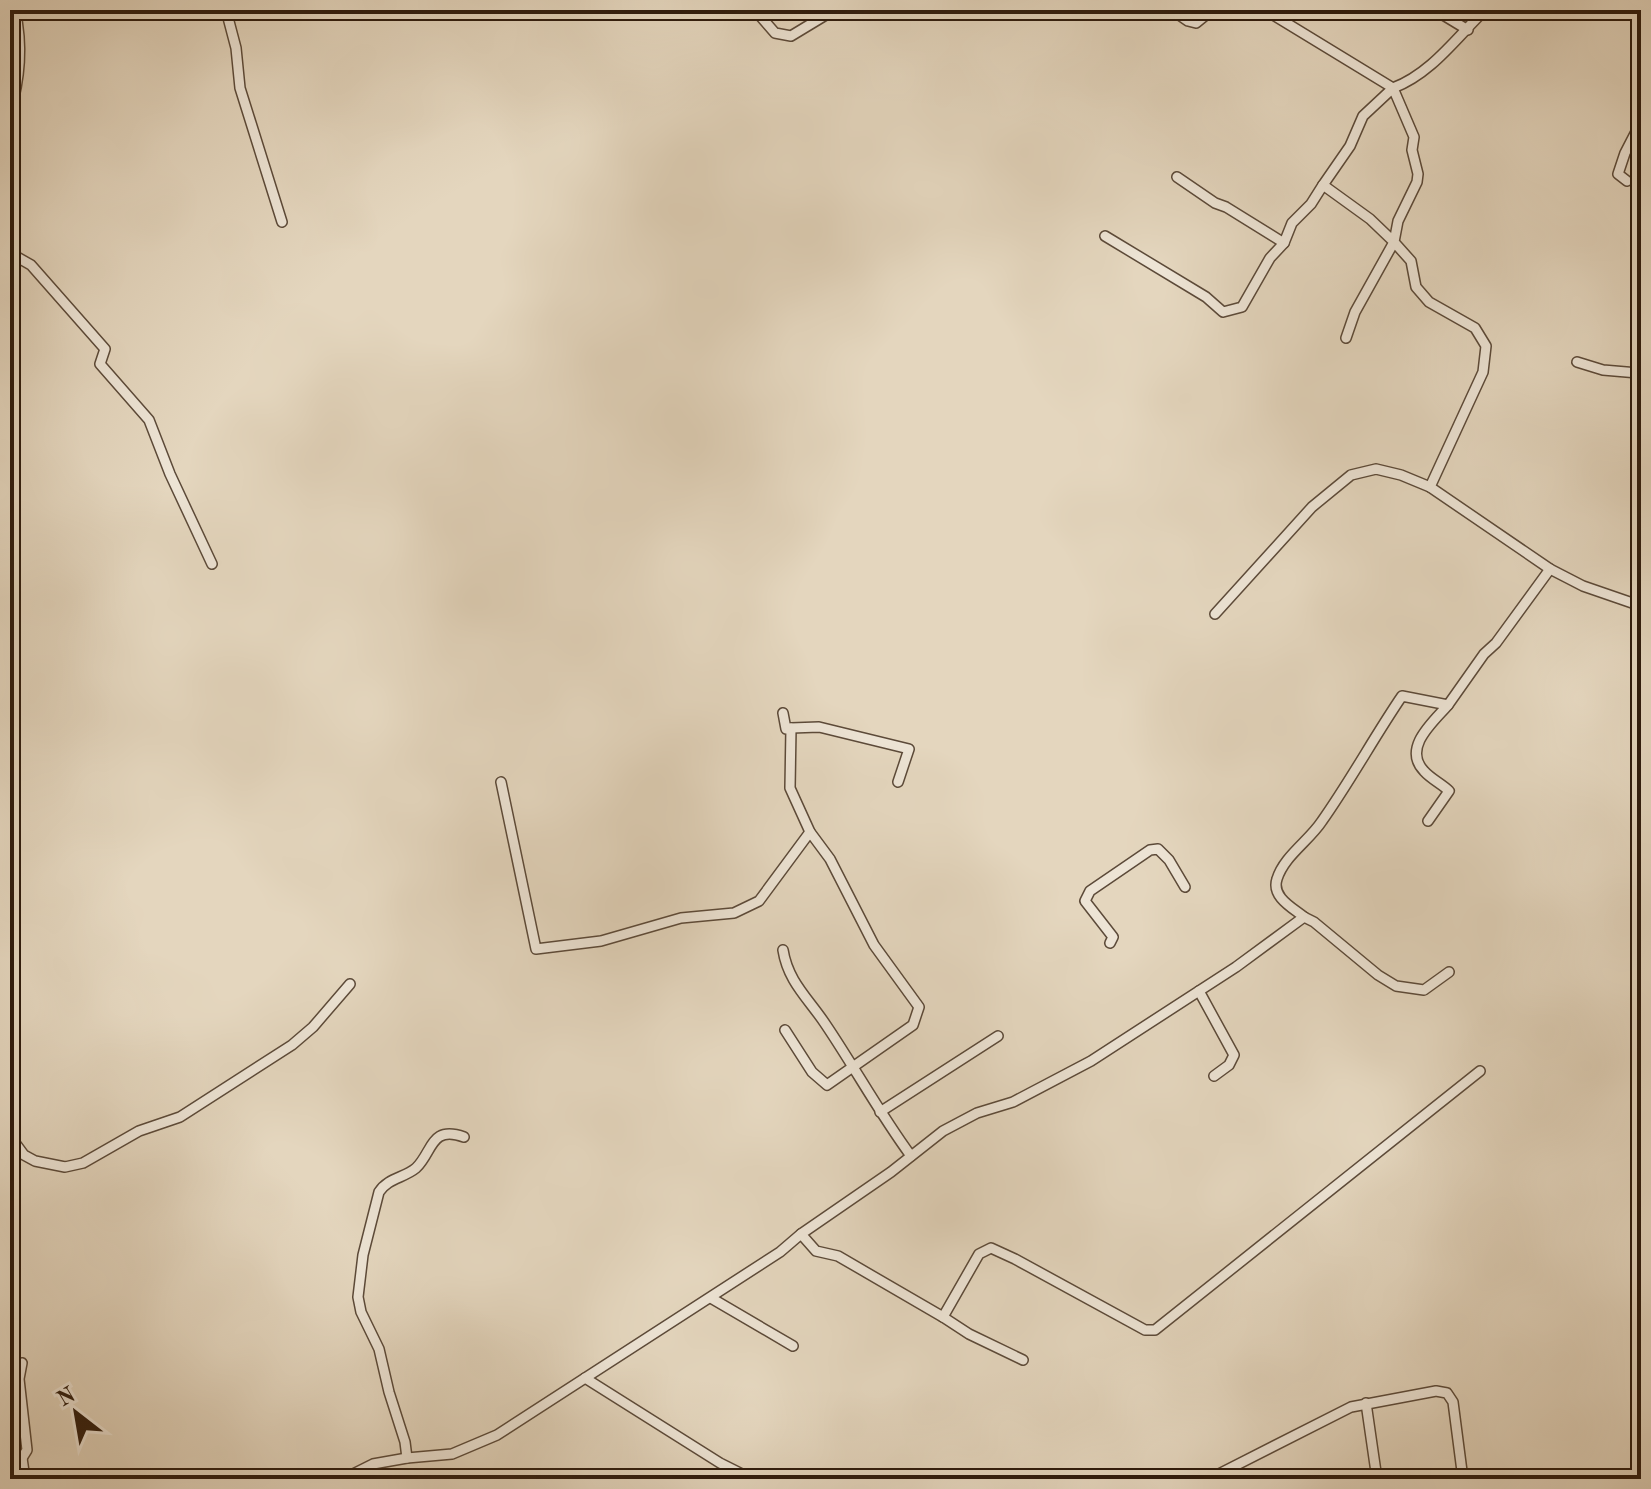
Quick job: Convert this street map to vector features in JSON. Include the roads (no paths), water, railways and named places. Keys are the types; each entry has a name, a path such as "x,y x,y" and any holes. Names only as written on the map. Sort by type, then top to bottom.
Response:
{"street":[{"path":"10,113 19,75 15,10"},
{"path":"226,10 236,48 240,88 282,222"},
{"path":"755,10 775,33 791,36 834,10"},
{"path":"1172,10 1196,23 1212,10"},
{"path":"1265,10 1393,88 1414,137 1412,150 1417,182 1398,221 1394,242 1355,312 1346,338"},
{"path":"1435,10 1468,30"},
{"path":"1105,236 1206,297 1223,312 1242,307 1270,258 1284,243 1292,223 1311,204 1350,146 1363,116 1393,88 1413,81 1485,10"},
{"path":"1627,181 1618,174 1641,122"},
{"path":"1177,177 1284,243"},
{"path":"1323,185 1370,219 1394,242 1411,261 1416,287 1429,302 1475,328 1486,346 1483,372 1430,487"},
{"path":"10,253 31,265 105,349 100,364 149,420 170,474 212,564"},
{"path":"1577,362 1603,370 1638,373 1641,370"},
{"path":"1215,614 1312,507 1351,475 1376,469 1430,487 1550,569 1583,586 1641,606"},
{"path":"1428,821 1449,791 1420,767 1418,740 1448,705 1484,654 1496,643 1550,569"},
{"path":"1448,705 1402,696 1320,824 1293,853 1277,879 1276,889 1280,898 1396,986 1424,990 1449,972"},
{"path":"783,713 786,729 819,727 909,749 898,782"},
{"path":"785,1030 812,1072 827,1085 913,1025 919,1007 874,945 830,859 810,832 790,788 791,728"},
{"path":"501,782 536,949 601,941 681,918 734,913 759,901 810,832"},
{"path":"1110,943 1113,937 1085,901 1090,891 1150,850 1158,849 1169,860 1185,887"},
{"path":"343,1479 373,1464 452,1454 475,1447 780,1252 943,1131 977,1113 1013,1102 1091,1061 1199,991 1304,917"},
{"path":"783,950 785,965 797,989 825,1023 911,1156"},
{"path":"10,1136 24,1155 35,1161 65,1167 83,1163 139,1131 180,1117 292,1045 313,1027 350,984"},
{"path":"1199,991 1234,1055 1229,1065 1214,1076"},
{"path":"880,1112 998,1036"},
{"path":"943,1317 979,1254 991,1248 1145,1330 1155,1330 1480,1071"},
{"path":"407,1458 379,1349 361,1312 358,1297 361,1268 379,1192 384,1184 415,1168 437,1138 451,1134 464,1137"},
{"path":"801,1234 816,1251 838,1256 969,1334 1023,1360"},
{"path":"711,1298 793,1346"},
{"path":"22,1363 19,1379 27,1450 22,1458 25,1479"},
{"path":"585,1378 720,1463 752,1479"},
{"path":"1209,1479 1324,1420 1366,1403 1436,1391 1447,1393 1453,1402 1463,1479"},
{"path":"1366,1403 1377,1479"},
{"path":"10,1458 22,1458"}]}
